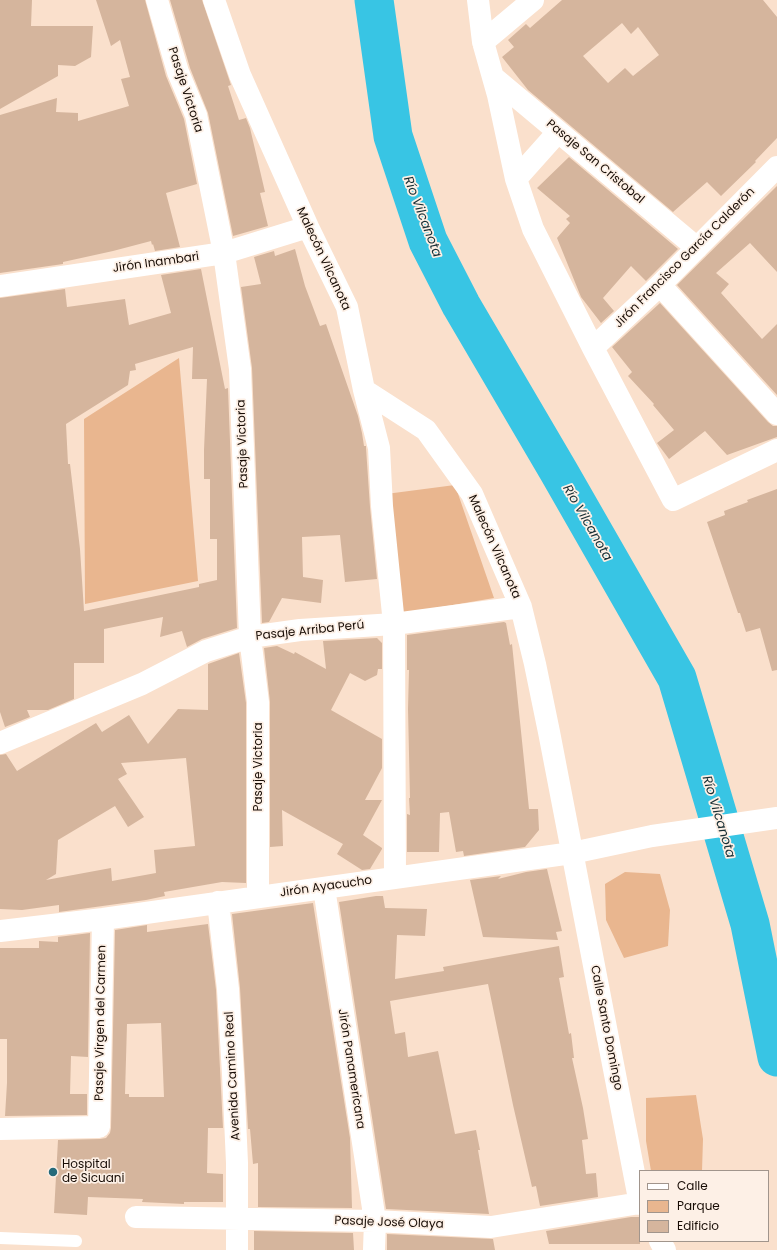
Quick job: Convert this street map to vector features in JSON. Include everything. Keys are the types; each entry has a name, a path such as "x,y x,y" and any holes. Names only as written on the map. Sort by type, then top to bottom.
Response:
{"street":[{"name":"Pasaje Victoria","path":"157,0 178,72 196,115 224,253 240,369 250,637 258,702 258,897"},
{"name":"Malecón Vilcanota","path":"214,0 240,75 308,227 347,307 364,390 426,430 472,494 521,607 537,672 572,853"},
{"path":"478,0 483,42 493,77 516,179 533,229 593,348 673,500 777,450"},
{"path":"483,42 533,0"},
{"name":"Pasaje San Cristobal","path":"493,77 697,248"},
{"path":"516,179 558,132"},
{"name":"Jirón Francisco García Calderón","path":"593,348 660,285 777,167"},
{"name":"Jirón Inambari","path":"0,286 224,253 308,227"},
{"path":"660,285 777,414"},
{"path":"364,390 378,448 382,506 394,624 395,878"},
{"name":"Pasaje Arriba Perú","path":"0,743 142,684 206,651 250,637 300,630 394,624 521,607"},
{"name":"Jirón Ayacucho","path":"0,931 103,919 572,853 652,836 777,818"},
{"name":"Calle Santo Domingo","path":"572,853 639,1198"},
{"name":"Jirón Panamericana","path":"324,888 375,1221 374,1250"},
{"name":"Avenida Camino Real","path":"218,902 228,989 233,1074 237,1162 236,1250"},
{"name":"Pasaje Virgen del Carmen","path":"0,1129 99,1127 103,919"},
{"name":"Pasaje José Olaya","path":"136,1217 236,1220 375,1221 491,1227 639,1203"}],"lane":[{"path":"0,1238 76,1242"}],"green space":[{"path":"179,358 198,581 85,604 84,419"},
{"path":"455,485 494,598 400,614 386,494"},
{"path":"625,872 660,874 670,910 668,946 624,958 606,920 605,884"},
{"path":"696,1095 703,1139 702,1170 651,1170 646,1141 646,1098"}],"building":[{"path":"0,0 32,0 31,26 93,26 91,57 75,66 58,65 58,76 0,109"},
{"path":"96,0 145,0 166,76 184,119 197,184 166,193 180,247 155,251 151,241 63,262 63,264 0,273 0,115 57,98 56,112 78,113 78,121 129,106 121,79 130,77 120,40 111,46"},
{"path":"170,0 202,0 231,85 228,86 239,120 246,118 250,128 265,192 260,193 268,226 233,236 208,113 190,68"},
{"path":"562,0 763,0 777,17 777,138 755,161 756,162 721,196 707,182 673,212 528,90 502,57 514,47 508,40 526,24 530,28","holes":["622,23 631,34 638,27 659,55 633,76 625,68 608,83 583,56"]},
{"path":"569,157 678,249 646,281 631,266 603,298 614,311 601,323 581,297 557,238 570,223 566,219 570,216 537,188"},
{"path":"777,186 777,272 750,243 716,273 729,284 721,293 762,339 777,324 777,395 677,285"},
{"path":"295,249 305,286 320,326 326,324 358,416 364,446 366,446 377,579 345,582 340,535 302,537 303,577 323,580 321,603 282,598 269,622 262,623 252,368 241,287 261,284 254,257 274,251 275,256"},
{"path":"201,269 225,389 228,388 237,628 202,639 187,647 182,631 160,637 163,617 104,629 104,663 74,663 74,699 48,710 27,710 30,717 5,727 0,712 0,298 65,289 67,307 125,299 129,325 171,313 161,275","holes":["193,347 192,379 207,379 204,479 210,479 210,539 217,539 217,580 199,584 199,587 84,611 80,549 70,464 68,464 66,424 128,385 130,371 136,370 135,364"]},
{"path":"660,303 768,422 773,426 777,426 777,437 727,455 705,431 669,459 657,443 674,430 653,405 654,404 628,376 632,372 612,347"},
{"path":"777,489 777,670 772,671 760,628 746,632 707,522 725,515 724,511 748,502 747,500"},
{"path":"504,622 506,623 510,645 512,644 529,809 538,809 539,830 525,847 464,856 463,851 456,852 449,812 440,813 439,852 407,852 407,814 410,815 410,798 408,709 409,670 407,670 407,635"},
{"path":"377,638 382,643 382,669 378,669 377,675 365,681 350,673 331,710 382,739 382,768 365,800 382,800 363,835 382,849 370,869 362,870 337,854 343,844 282,810 283,846 270,847 270,702 264,648 277,646 294,654 295,652 326,669 323,641"},
{"path":"239,653 246,703 246,883 222,882 164,892 165,896 146,900 59,912 59,905 22,910 0,909 0,755 6,754 17,771 96,723 102,732 129,715 148,744 178,709 208,710 208,664","holes":["186,758 195,846 154,850 156,873 112,881 111,868 46,880 56,874 58,840 115,806 128,827 144,817 118,779 127,774 121,763"]},
{"path":"547,869 562,931 556,932 558,940 483,937 470,880 501,876 498,879 526,872"},
{"path":"383,896 385,908 427,909 425,936 397,935 395,979 444,971 443,967 559,946 564,977 559,978 569,1034 571,1033 574,1058 572,1058 588,1139 582,1140 586,1174 596,1173 598,1197 540,1206 536,1186 532,1187 488,984 390,1001 395,1034 405,1032 408,1057 438,1051 455,1134 476,1130 489,1214 386,1209 339,902"},
{"path":"313,903 350,1138 352,1208 258,1207 258,1163 253,1164 250,1129 248,1129 240,988 232,914"},
{"path":"208,924 216,990 223,1128 208,1128 207,1173 223,1174 223,1202 184,1202 184,1204 142,1202 143,1199 88,1197 87,1215 54,1213 58,1140 100,1139 106,1138 110,1133 115,930 147,925 147,932","holes":["161,1023 164,1097 129,1097 129,1094 125,1094 127,1024"]},
{"path":"90,933 88,1057 71,1056 70,1094 87,1094 87,1115 5,1116 7,1039 0,1039 0,948 39,948 39,941 58,942 58,937"},
{"path":"639,1217 640,1244 549,1244 546,1231"},
{"path":"254,1231 353,1233 354,1250 254,1250"},
{"path":"387,1234 493,1239 495,1250 387,1250"}],"waterway":[{"name":"Río Vilcanota","path":"374,0 393,136 428,241 461,305 677,678 750,924 777,1057"}],"place":[{"name":"Hospital de Sicuani","path":"53,1172"}]}
